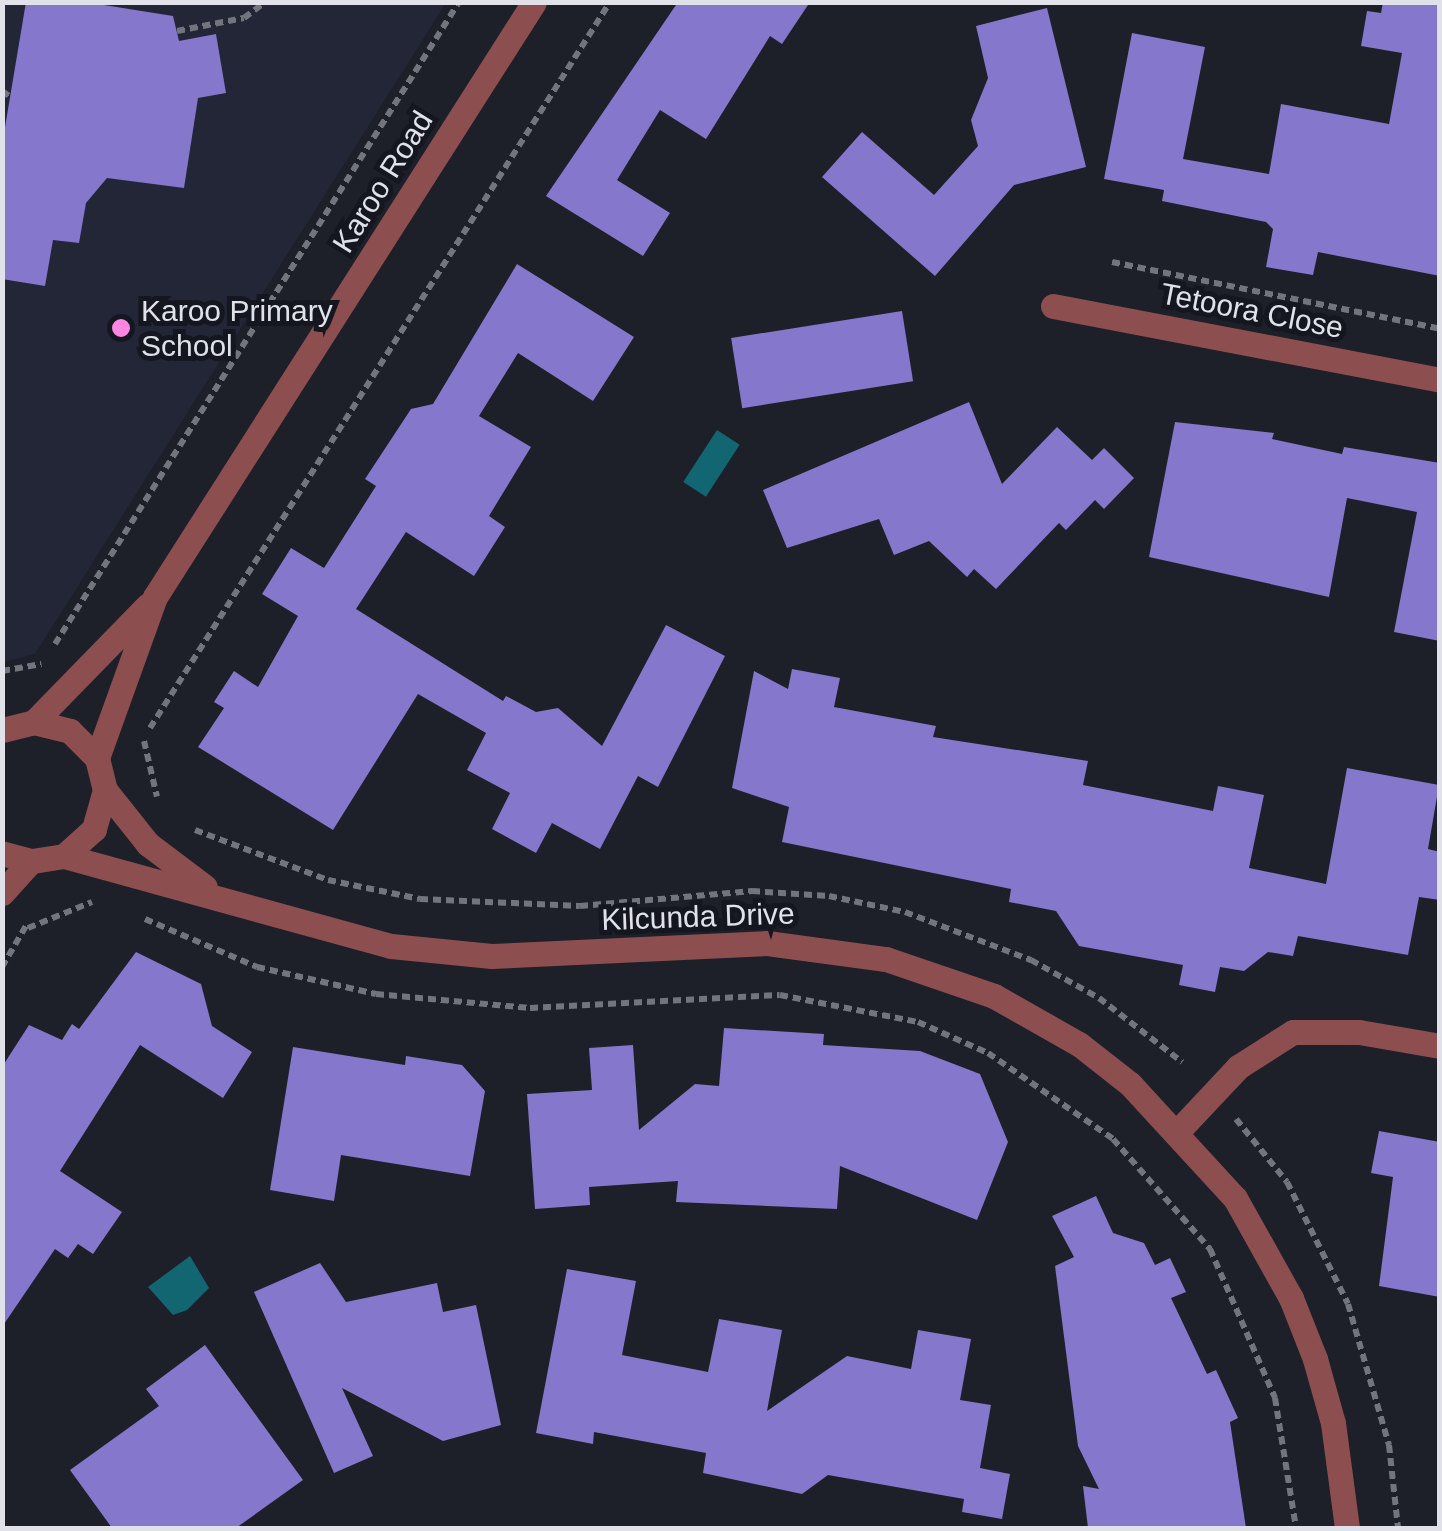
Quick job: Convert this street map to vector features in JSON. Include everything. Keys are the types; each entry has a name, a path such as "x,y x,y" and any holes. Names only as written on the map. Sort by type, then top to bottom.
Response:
{"street":[{"name":"Karoo Road","path":"97,758 156,598 534,2"},
{"name":"Tetoora Close","path":"1053,306 1440,380"},
{"name":"Karoo Road","path":"12,726 156,598"},
{"path":"2,852 31,861 64,856 94,829 105,790 97,758 70,731 12,726"},
{"name":"Kilcunda Drive","path":"105,790 148,844 214,894"},
{"name":"Kilcunda Drive","path":"64,856 214,894 298,924 440,952 550,955 767,942 886,959 994,996 1043,1022 1130,1084 1178,1131 1235,1198 1291,1298 1333,1423 1347,1528"},
{"path":"2,893 31,861"},
{"path":"1178,1131 1238,1066 1293,1032 1359,1032 1440,1046"}],"path":[{"path":"176,31 244,18 265,2"},
{"path":"44,663 459,2"},
{"path":"154,810 159,802 144,740 150,728 610,2"},
{"path":"2,92 12,98"},
{"path":"1112,262 1440,330"},
{"path":"2,671 44,663 58,673"},
{"path":"135,720 150,728"},
{"path":"2,967 28,928 104,897"},
{"path":"137,914 258,966 376,994 530,1008 780,994 918,1022 988,1053 1112,1140 1210,1250 1274,1398 1296,1528"},
{"path":"16,920 28,928"}],"shaded area":[{"name":"Karoo Primary School","path":"2,3 446,3 35,654 3,662"}],"water":[{"path":"717,430 740,445 706,497 683,482"},
{"path":"190,1256 209,1288 187,1310 173,1315 148,1287"}],"building":[{"path":"26,2 85,2 173,16 179,41 216,34 226,93 198,98 184,188 107,178 86,203 79,243 53,240 45,286 2,279 2,145"},
{"path":"678,2 810,2 782,44 770,36 706,139 660,110 617,180 670,213 643,256 546,196"},
{"path":"1383,2 1440,2 1440,276 1318,252 1313,275 1266,267 1273,229 1266,222 1162,201 1164,190 1104,179 1132,33 1205,47 1183,159 1269,174 1281,104 1389,124 1402,53 1361,46 1367,11 1381,13"},
{"path":"1047,8 1086,167 1014,185 935,276 822,177 862,132 934,195 978,146 971,120 988,78 976,26"},
{"path":"517,264 634,337 593,401 518,353 479,416 531,447 489,516 505,527 474,576 406,532 356,609 503,701 506,696 536,712 558,708 602,746 666,625 725,656 658,787 638,776 600,849 552,823 536,853 492,829 510,793 467,770 486,733 418,694 333,830 198,747 224,708 214,702 234,671 258,687 298,616 262,594 291,548 324,568 376,486 365,479 411,409 433,404"},
{"path":"902,311 913,381 742,408 731,338"},
{"path":"969,402 1002,484 1057,427 1092,460 1104,448 1134,478 1104,509 1095,500 1066,530 1059,523 996,589 974,569 967,577 929,541 894,555 879,519 787,548 763,490"},
{"path":"1175,422 1274,433 1272,439 1342,454 1344,447 1440,463 1440,641 1394,632 1417,512 1347,498 1329,597 1149,557"},
{"path":"792,669 840,678 834,707 936,726 933,737 1088,761 1083,785 1213,811 1218,786 1264,795 1249,868 1326,884 1347,768 1439,785 1428,849 1440,852 1440,900 1419,897 1408,955 1298,936 1293,956 1268,952 1244,971 1220,967 1215,992 1179,985 1183,965 1079,946 1056,911 1009,902 1011,889 782,842 789,807 732,788 754,671 788,689"},
{"path":"136,952 201,984 212,1026 252,1052 223,1098 140,1045 60,1171 122,1212 93,1254 78,1244 68,1258 55,1249 2,1327 2,1067 29,1025 62,1040 72,1024 79,1029"},
{"path":"724,1028 824,1034 823,1045 920,1051 980,1074 1008,1142 977,1220 840,1166 837,1209 676,1202 678,1181 589,1187 590,1205 535,1209 527,1094 592,1090 589,1048 633,1045 639,1130 695,1084 719,1086"},
{"path":"293,1047 405,1065 406,1056 462,1065 485,1091 470,1176 341,1155 334,1201 270,1190"},
{"path":"1379,1131 1440,1142 1440,1297 1379,1286 1393,1177 1371,1173"},
{"path":"1096,1196 1113,1233 1144,1243 1155,1265 1170,1258 1186,1292 1171,1298 1207,1374 1216,1370 1238,1418 1230,1422 1246,1528 1088,1528 1083,1486 1099,1489 1078,1446 1055,1266 1074,1257 1052,1216"},
{"path":"320,1263 346,1302 437,1283 443,1312 476,1305 501,1425 443,1441 342,1388 373,1456 334,1473 254,1292"},
{"path":"567,1269 636,1281 622,1355 708,1372 719,1319 782,1330 767,1411 847,1356 911,1369 918,1330 971,1339 960,1400 991,1405 980,1468 1010,1474 1002,1519 962,1512 964,1499 828,1475 802,1494 703,1473 706,1453 594,1432 593,1444 536,1433"},
{"path":"205,1345 303,1480 236,1528 112,1528 70,1470 159,1406 146,1389"}],"place":[{"name":"Karoo Primary School","path":"121,328"}]}
